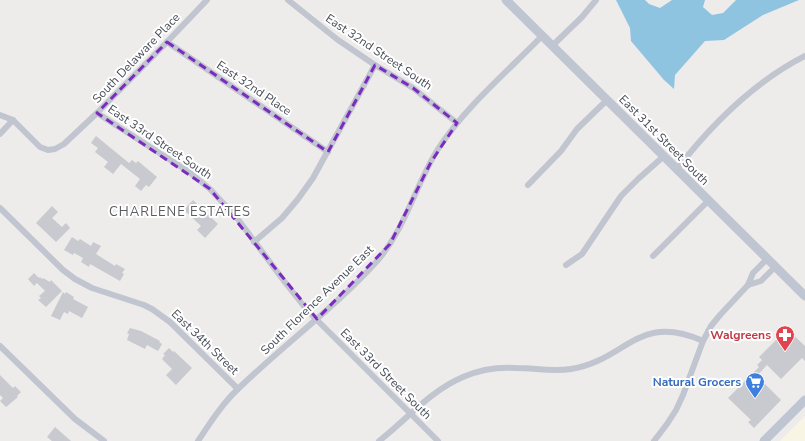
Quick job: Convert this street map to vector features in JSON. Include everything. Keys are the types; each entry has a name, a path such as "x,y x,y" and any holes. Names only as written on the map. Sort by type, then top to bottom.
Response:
{"main road":[{"name":"East 31st Street South","path":"506,0 805,296"},
{"path":"764,441 805,400"}],"street":[{"name":"South Delaware Place","path":"97,113 168,42 207,0"},
{"name":"East 32nd Street South","path":"288,0 338,40 413,88 457,123"},
{"path":"552,46 582,17 596,0"},
{"name":"South Florence Avenue East","path":"198,441 219,410 238,389 367,271 390,244 408,212 431,162 446,137 478,100 542,36"},
{"name":"East 32nd Place","path":"168,42 328,152"},
{"path":"676,169 704,137 737,104 781,70 805,56"},
{"path":"254,242 282,218 313,178 375,65"},
{"path":"528,184 562,151 577,130 607,100"},
{"name":"East 33rd Street South","path":"0,115 13,120 40,147 48,150 55,149 64,144 97,113 189,172 223,202 237,218 284,281 316,319 438,441"},
{"path":"0,134 13,120"},
{"path":"566,265 582,254 621,196 664,156"},
{"path":"653,256 708,201"},
{"name":"East 34th Street","path":"0,208 63,270 75,279 92,288 144,305 163,316 238,389"},
{"path":"654,441 668,424 676,410 703,341 711,326 748,285 753,273 767,259"},
{"path":"748,285 761,280 775,267"},
{"path":"379,441 431,396 443,388 475,373 501,368 547,370 572,369 599,360 642,336 662,331 690,335 703,341"},
{"path":"0,346 75,419 104,441"}],"highlighted area":[{"path":"167,42 328,152 375,65 413,88 457,123 431,162 390,244 317,319 210,189 97,113"}],"shaded area":[{"path":"805,416 805,441 780,441"}],"water":[{"path":"616,0 645,0 649,4 660,8 672,0 705,0 703,7 712,15 723,13 736,0 799,0 763,15 724,40 705,41 675,75 674,89 664,80 631,41 630,28"}],"building":[{"path":"96,136 129,163 132,160 136,163 138,161 157,177 149,187 146,185 141,191 135,186 140,179 121,164 113,174 104,167 108,162 95,152 98,148 91,143"},
{"path":"193,200 218,224 205,238 197,230 201,226 184,210"},
{"path":"52,206 58,212 52,218 62,227 66,223 70,228 56,242 36,223"},
{"path":"72,237 78,241 80,239 91,246 93,242 101,246 96,254 115,266 116,264 125,269 122,273 124,274 120,281 90,264 89,267 81,262 83,258 64,250"},
{"path":"34,273 39,278 43,278 50,282 51,280 62,291 46,307 38,300 41,298 39,296 45,291 37,283 34,286 28,279"},
{"path":"63,292 65,294 66,292 74,297 73,299 88,307 82,318 69,311 68,314 64,312 60,320 51,316"},
{"path":"130,328 141,331 160,341 159,342 162,344 158,351 147,345 145,349 127,340 129,334 127,333"},
{"path":"787,329 805,346 805,361 802,358 781,379 767,365 757,376 781,400 754,428 748,422 751,420 728,398 759,367 757,365 762,360 759,357"},
{"path":"169,348 192,368 176,385 166,375 172,369 162,359 165,355 163,354"},
{"path":"0,375 13,388 15,386 21,392 17,396 18,397 6,407 0,401 3,398 0,395"},
{"path":"55,427 71,441 52,441 47,437"}],"place":[{"name":"Walgreens","path":"785,352"},
{"name":"Natural Grocers","path":"755,399"}],"district":[{"name":"CHARLENE ESTATES","path":"180,211"}]}
